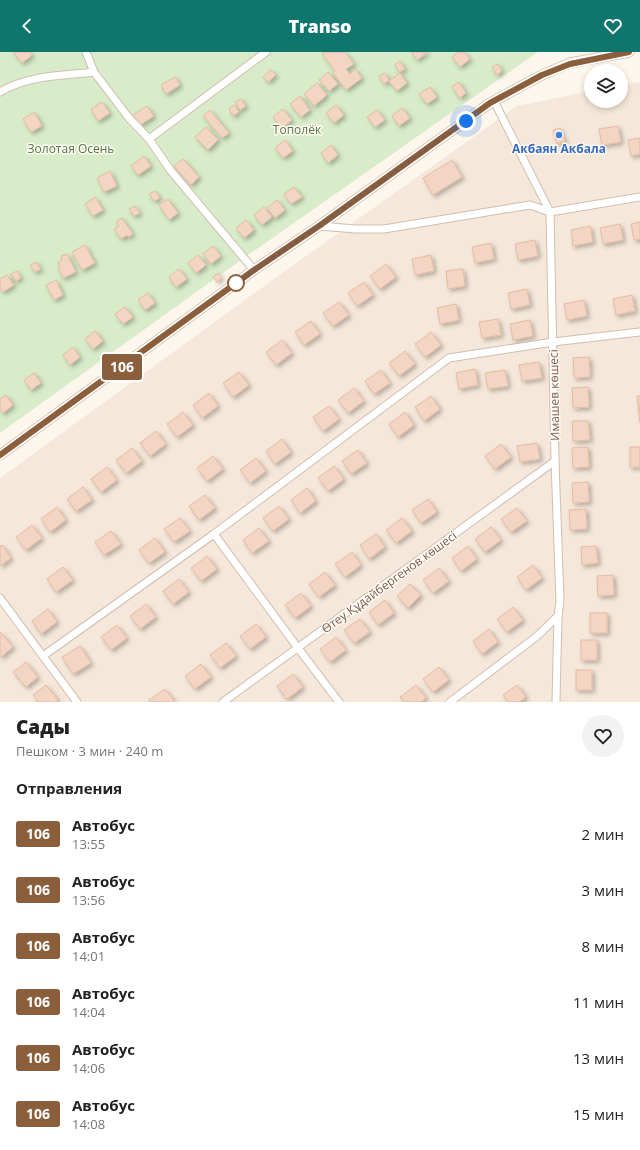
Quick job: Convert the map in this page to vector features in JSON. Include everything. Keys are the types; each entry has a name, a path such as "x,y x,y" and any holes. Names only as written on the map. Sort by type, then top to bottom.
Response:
{"street":[{"path":"86,52 94,72 129,118 149,139 171,171 254,270"},
{"path":"149,139 265,52"},
{"path":"0,455 254,270 319,226 494,101 542,75 570,64 629,52"},
{"path":"0,92 18,83 36,78 94,72"},
{"name":"Имашев көшесі","path":"494,101 550,212 555,462 560,601 558,616 556,702"},
{"path":"319,226 384,229 530,205 550,212 640,196"},
{"path":"43,656 214,534 449,358 553,342 640,332"},
{"name":"Өтеу Құдайбергенов көшесі","path":"223,702 555,462"},
{"path":"214,534 339,702"},
{"path":"0,598 77,702"},
{"path":"450,702 536,637 558,616"}],"shaded area":[{"path":"640,82 640,702 0,702 0,478 285,271 517,106 584,92 584,108 628,108 628,84"}],"green space":[{"path":"0,52 538,52 241,260 0,433"}],"building":[{"path":"13,52 30,52 32,55 22,63"},
{"path":"325,52 345,52 354,64 346,69 350,74 355,69 362,78 346,90 333,73 335,71 322,54"},
{"path":"411,52 428,52 417,60"},
{"path":"459,52 464,52 470,59 460,67 452,57"},
{"path":"400,61 405,69 399,72 395,65"},
{"path":"498,64 502,71 497,75 492,67"},
{"path":"271,70 276,75 268,82 263,77"},
{"path":"328,72 338,84 329,91 319,80"},
{"path":"385,73 389,80 384,84 379,76"},
{"path":"400,73 407,83 397,91 389,81"},
{"path":"175,77 180,85 166,94 161,85"},
{"path":"459,82 466,93 460,98 452,87"},
{"path":"317,83 327,95 314,106 304,94"},
{"path":"430,87 437,97 427,104 419,94"},
{"path":"300,96 310,110 301,117 290,104"},
{"path":"241,99 246,106 240,110 235,102"},
{"path":"102,102 110,113 98,121 91,109"},
{"path":"234,105 239,112 233,116 229,109"},
{"path":"336,105 344,115 334,123 326,113"},
{"path":"147,106 154,116 140,125 133,115"},
{"path":"402,108 410,118 399,126 392,116"},
{"path":"283,109 292,120 282,128 273,117"},
{"path":"210,110 229,133 222,138 203,116"},
{"path":"377,110 385,120 375,127 367,117"},
{"path":"34,112 42,126 31,132 23,119"},
{"path":"618,126 621,142 602,145 599,129"},
{"path":"206,127 218,140 208,150 195,137"},
{"name":"Акбаян Акбала","path":"560,128 565,141 557,144 553,130"},
{"path":"640,138 640,154 631,156 628,140"},
{"path":"285,140 293,151 283,158 275,148"},
{"path":"331,145 338,155 328,163 321,153"},
{"path":"144,156 151,166 138,175 131,166"},
{"path":"183,159 199,177 191,185 174,166"},
{"path":"452,160 462,177 433,195 423,178"},
{"path":"110,171 117,186 104,192 97,178"},
{"path":"294,187 302,197 291,204 284,194"},
{"path":"155,191 160,198 154,201 149,194"},
{"path":"95,197 103,210 93,216 85,204"},
{"path":"168,199 178,213 169,220 159,205"},
{"path":"277,200 285,210 275,218 267,208"},
{"path":"135,206 140,213 134,216 129,209"},
{"path":"264,207 272,217 262,225 254,215"},
{"path":"122,218 133,234 128,237 127,235 121,239 114,229 119,226 116,222"},
{"path":"246,220 254,230 244,238 236,228"},
{"path":"640,222 640,239 634,240 631,224"},
{"path":"620,224 623,240 603,244 600,228"},
{"path":"590,226 593,242 573,246 571,230"},
{"path":"535,240 538,256 518,260 515,244"},
{"path":"491,243 494,259 475,263 472,247"},
{"path":"85,245 95,263 82,270 72,252"},
{"path":"213,246 221,256 211,264 203,254"},
{"path":"67,254 76,272 63,278 58,268 60,267 58,262 62,260 61,256"},
{"path":"198,255 206,265 196,273 188,263"},
{"path":"431,255 434,271 415,275 412,259"},
{"path":"36,262 41,269 35,272 30,265"},
{"path":"386,264 396,277 380,289 370,276"},
{"path":"179,269 187,279 176,287 169,277"},
{"path":"463,269 465,286 448,289 446,271"},
{"path":"17,271 21,278 16,281 11,274"},
{"path":"218,273 222,278 217,282 213,277"},
{"path":"7,275 14,285 3,292 0,288 0,279"},
{"path":"56,280 63,295 54,300 46,285"},
{"path":"364,282 373,295 357,306 348,293"},
{"path":"527,289 530,305 511,309 508,293"},
{"path":"148,293 155,303 145,310 138,300"},
{"path":"632,295 635,311 616,315 613,299"},
{"path":"584,300 587,316 567,320 564,304"},
{"path":"339,302 349,315 333,326 323,313"},
{"path":"456,304 459,320 440,324 437,308"},
{"path":"125,307 133,317 123,324 115,314"},
{"path":"498,319 501,335 482,338 479,322"},
{"path":"530,320 533,336 513,340 510,324"},
{"path":"311,321 320,334 304,345 295,332"},
{"path":"95,331 103,341 93,349 85,339"},
{"path":"431,332 441,345 425,357 415,344"},
{"path":"282,340 292,353 276,365 266,352"},
{"path":"73,347 80,357 70,365 63,355"},
{"path":"405,351 415,364 399,376 389,363"},
{"path":"589,357 590,377 574,378 573,358"},
{"path":"539,362 542,378 522,381 519,365"},
{"path":"475,369 478,385 459,389 456,373"},
{"path":"381,370 390,383 374,394 365,381"},
{"path":"505,370 508,386 488,389 485,373"},
{"path":"239,372 249,385 233,397 223,383"},
{"path":"34,373 41,383 31,390 24,380"},
{"path":"588,387 589,407 573,408 572,388"},
{"path":"354,388 364,401 348,413 338,400"},
{"path":"209,393 218,406 202,418 193,405"},
{"path":"6,395 13,405 3,413 0,409 0,399"},
{"path":"431,396 440,409 424,421 415,407"},
{"path":"637,396 640,396 640,422"},
{"path":"329,406 339,419 323,431 313,417"},
{"path":"183,412 193,425 177,437 167,424"},
{"path":"405,412 414,425 398,437 389,424"},
{"path":"572,421 588,421 590,440 573,441"},
{"path":"156,431 166,444 150,456 140,443"},
{"path":"282,439 291,452 275,464 266,451"},
{"path":"537,443 540,459 520,462 517,446"},
{"path":"501,444 511,457 495,469 485,456"},
{"path":"588,447 589,467 573,468 572,448"},
{"path":"630,447 640,447 640,467 630,467"},
{"path":"132,448 142,461 126,473 116,460"},
{"path":"358,450 367,463 351,474 342,461"},
{"path":"213,456 223,469 207,481 197,468"},
{"path":"256,458 266,471 250,483 240,470"},
{"path":"334,466 344,479 328,491 318,478"},
{"path":"107,467 117,480 101,492 91,479"},
{"path":"588,482 589,502 573,503 572,483"},
{"path":"83,487 92,500 76,511 67,499"},
{"path":"307,488 316,501 300,513 291,500"},
{"path":"205,495 215,508 199,520 189,506"},
{"path":"428,499 437,512 421,523 412,510"},
{"path":"279,506 289,519 273,531 263,518"},
{"path":"57,507 66,520 50,532 41,519"},
{"path":"517,508 527,521 511,532 501,519"},
{"path":"586,509 587,529 570,530 569,510"},
{"path":"180,518 190,531 174,542 164,529"},
{"path":"402,518 412,531 396,543 386,530"},
{"path":"32,525 42,538 26,550 16,537"},
{"path":"491,527 501,540 485,552 475,539"},
{"path":"259,528 269,541 252,553 243,540"},
{"path":"111,531 121,544 104,555 95,542"},
{"path":"376,534 385,547 369,559 360,545"},
{"path":"155,538 165,552 149,563 139,550"},
{"path":"2,545 11,558 0,566 0,546"},
{"path":"468,546 477,559 461,571 452,558"},
{"path":"596,546 598,563 582,565 581,547"},
{"path":"352,552 361,565 345,577 335,564"},
{"path":"207,556 217,569 201,581 191,568"},
{"path":"533,565 542,578 526,590 517,577"},
{"path":"63,567 73,580 56,592 47,579"},
{"path":"439,568 449,581 433,593 423,580"},
{"path":"325,572 335,585 319,597 309,584"},
{"path":"613,575 614,595 598,596 597,576"},
{"path":"179,579 189,592 173,604 163,591"},
{"path":"410,584 421,595 408,608 397,596"},
{"path":"301,593 311,606 295,618 285,605"},
{"path":"385,600 394,613 378,625 369,612"},
{"path":"146,604 156,617 140,629 130,616"},
{"path":"513,607 523,620 507,632 497,619"},
{"path":"48,609 57,622 41,634 32,621"},
{"path":"590,613 607,613 607,633 590,633"},
{"path":"360,619 370,632 354,643 344,630"},
{"path":"256,624 266,637 250,649 240,636"},
{"path":"117,625 127,638 111,650 101,637"},
{"path":"489,629 498,642 482,654 473,641"},
{"path":"0,632 13,647 1,657 0,657"},
{"path":"336,637 346,650 330,662 320,649"},
{"path":"581,640 597,640 597,660 581,660"},
{"path":"226,643 236,656 220,668 210,655"},
{"path":"80,646 91,663 73,674 62,657"},
{"path":"26,662 38,677 26,687 13,672"},
{"path":"201,664 211,677 195,689 185,676"},
{"path":"439,667 449,680 433,692 423,679"},
{"path":"576,670 592,670 592,690 576,690"},
{"path":"293,674 303,687 287,699 277,686"},
{"path":"46,685 58,700 56,702 39,702 33,695"},
{"path":"416,685 426,698 421,702 404,702 400,697"},
{"path":"517,685 526,697 519,702 508,702 503,695"},
{"path":"165,689 175,702 150,702 149,700"}],"bus line":[{"name":"106","path":"0,455 254,270 319,226 490,103 542,75 570,64 629,52"}],"place":[{"name":"Акбаян Акбала","path":"559,135"}],"route":[{"path":"236,283 231,287 466,121"}],"park label":[{"name":"Тополёк","path":"297,129"},
{"name":"Золотая Осень","path":"71,148"}]}
